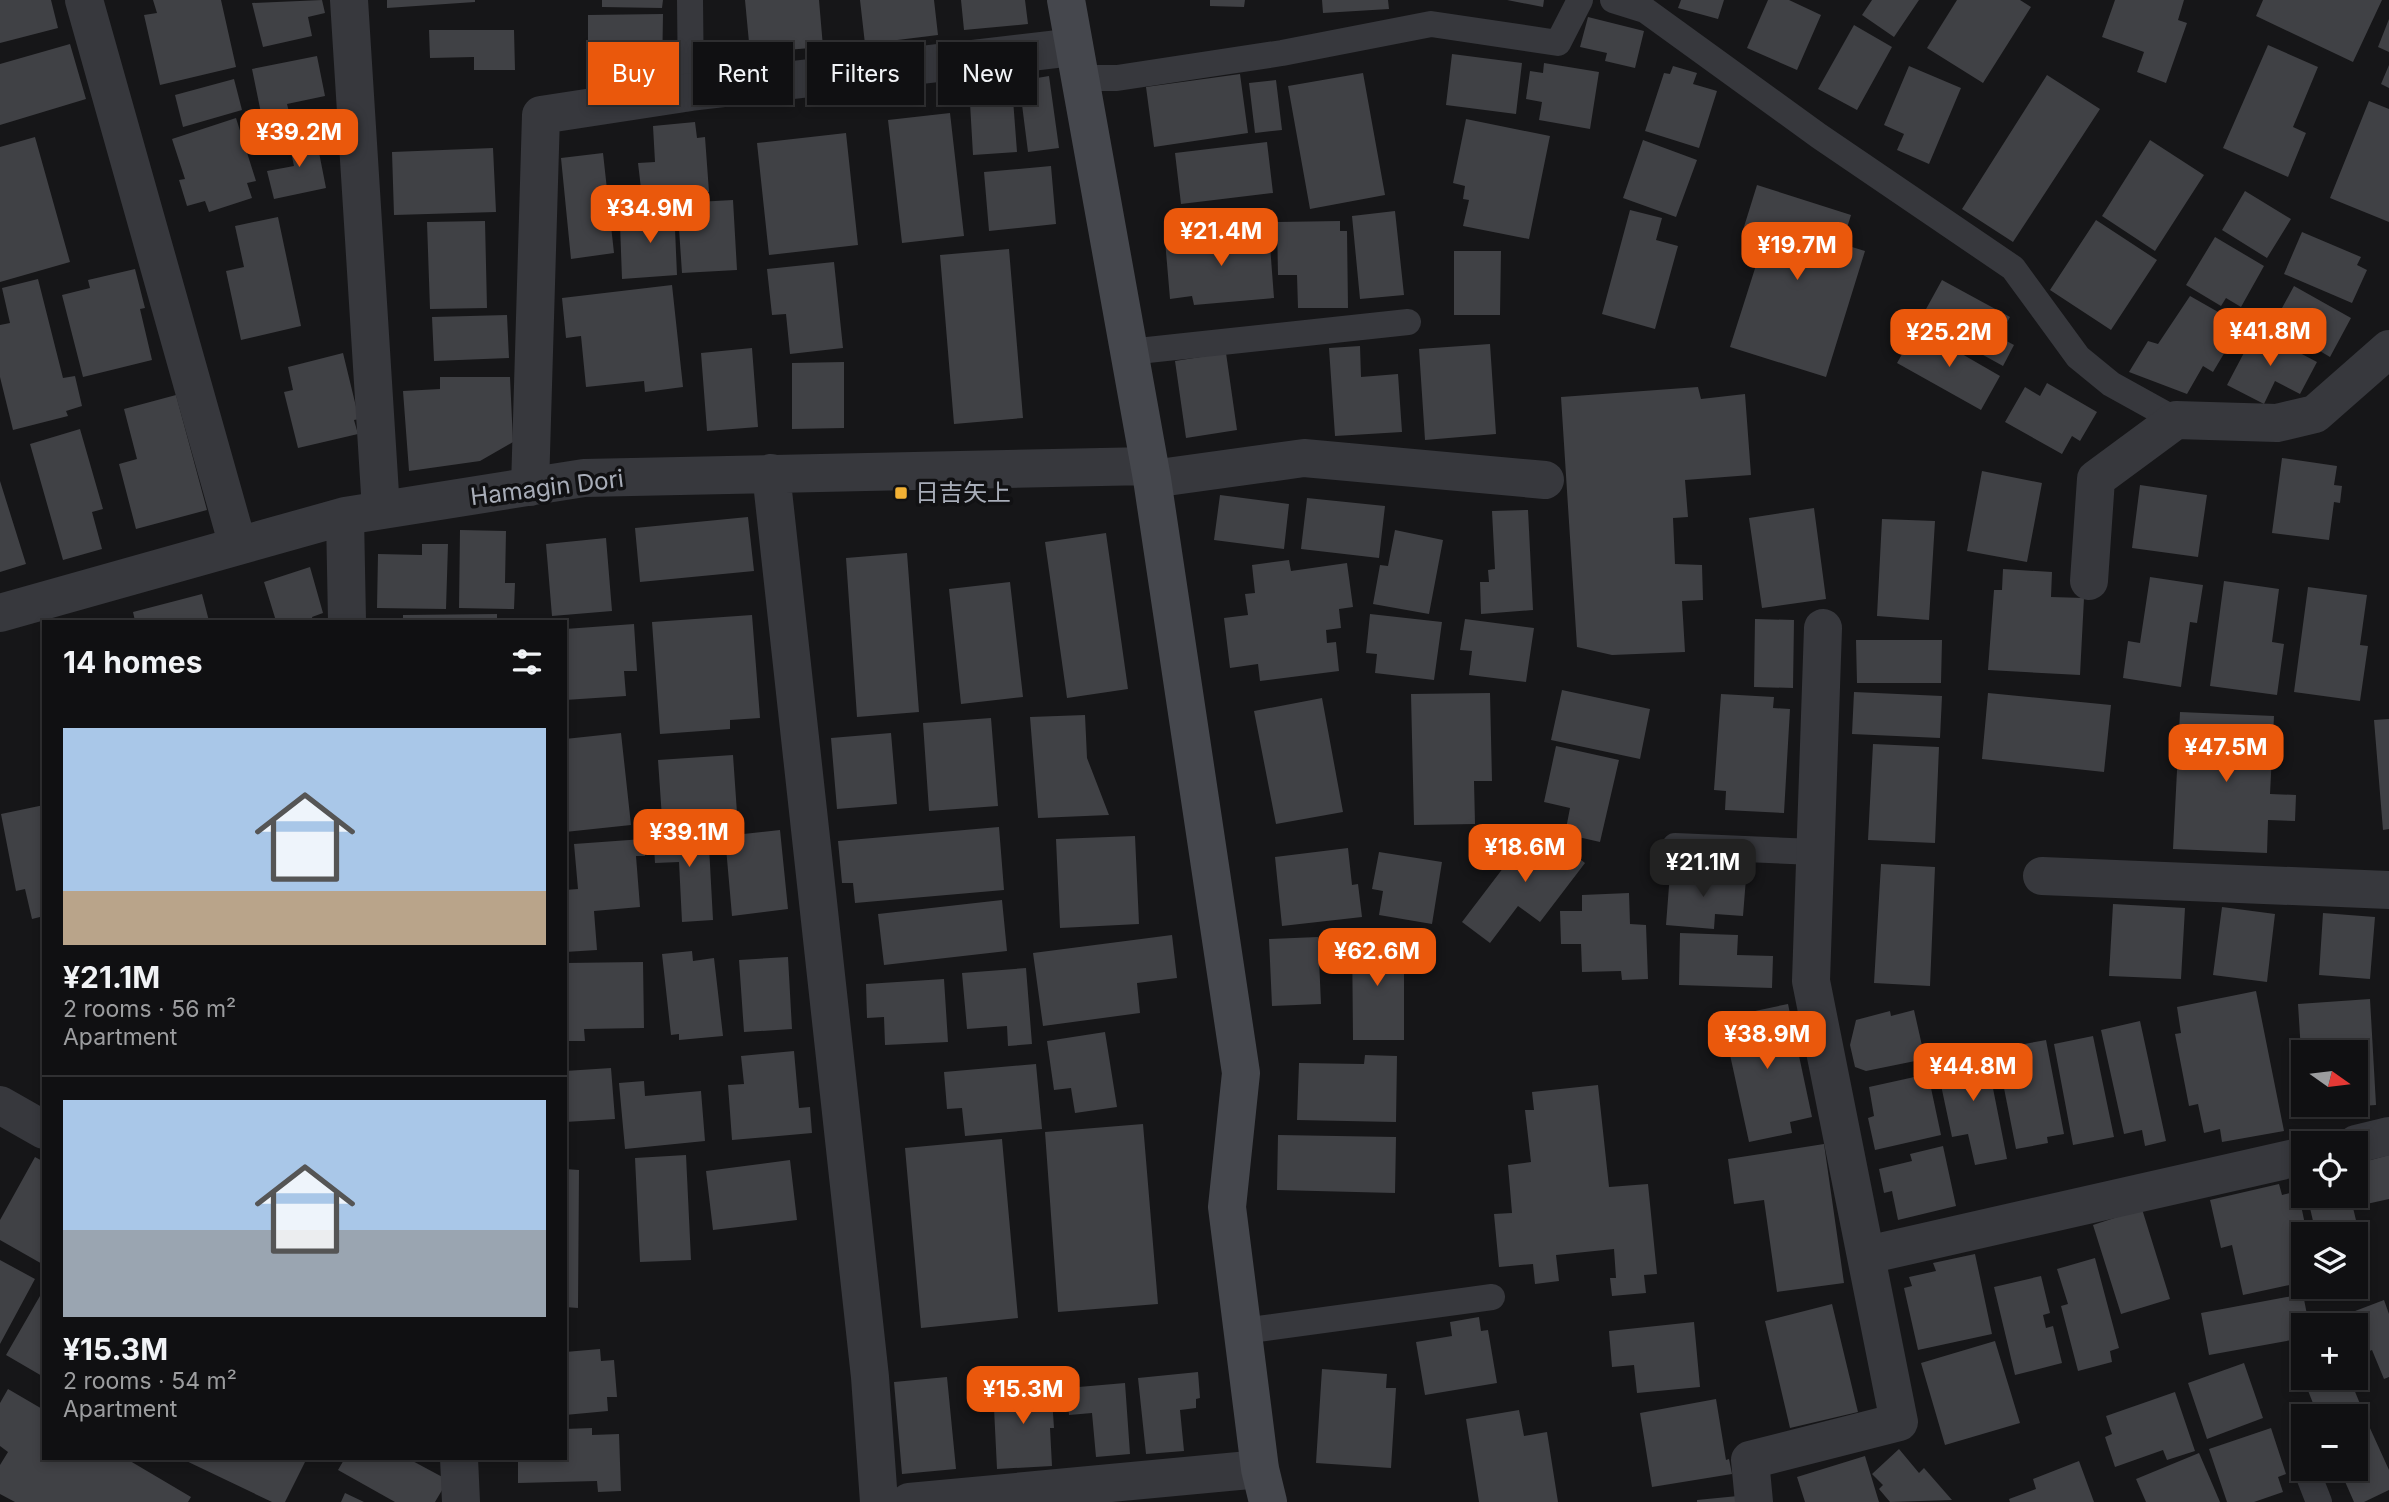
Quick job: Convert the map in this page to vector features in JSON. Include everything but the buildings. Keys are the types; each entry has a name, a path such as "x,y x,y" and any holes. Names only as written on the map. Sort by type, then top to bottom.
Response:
{"street":[{"path":"83,0 238,546"},
{"path":"348,620 363,513 349,0"},
{"path":"909,1502 1264,1485 1227,1207 1241,1073 1151,472 1066,0"},
{"path":"530,487 541,115 691,92 1076,63"},
{"path":"2089,581 2096,479 2176,420 2277,423 2315,414 2389,349"},
{"name":"Hamagin Dori","path":"0,613 363,513 584,478 771,473 1151,472 1304,458 1545,480"},
{"path":"771,473 868,1363 879,1502"},
{"path":"1754,1502 1750,1460 1899,1422 1811,981 1822,628"},
{"path":"2042,876 2389,890"},
{"path":"0,1105 42,1129"},
{"path":"2368,1141 2389,1136"},
{"path":"1867,1255 2291,1159"},
{"path":"459,1460 461,1502"}],"lane":[{"path":"690,0 691,92"},
{"path":"1076,63 1116,78 1282,53 1431,24 1558,43 1580,0"},
{"path":"1613,0 1645,9 1819,136 2013,268 2078,357 2111,384 2176,420"},
{"path":"1129,352 1408,322"},
{"path":"1675,846 1815,852"},
{"path":"1243,1331 1492,1297"}],"place":[{"name":"日吉矢上","path":"901,493"}]}
